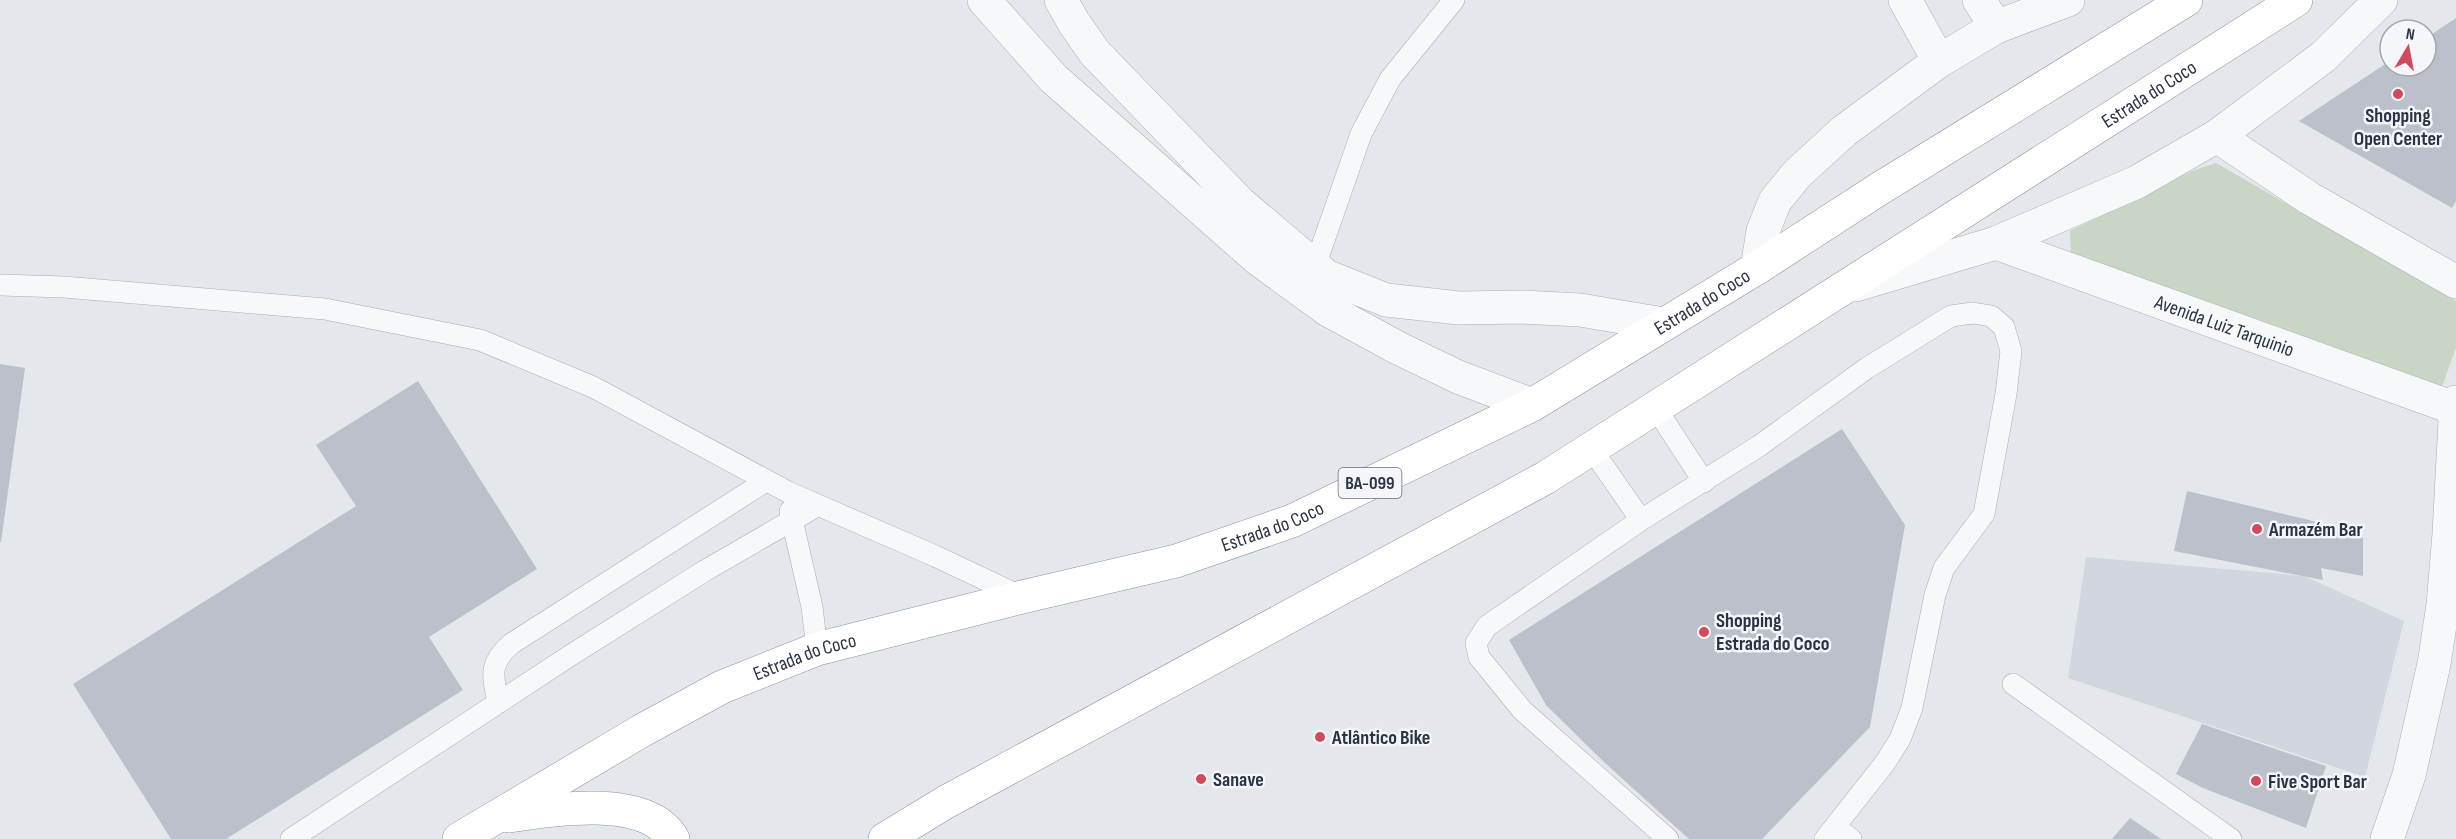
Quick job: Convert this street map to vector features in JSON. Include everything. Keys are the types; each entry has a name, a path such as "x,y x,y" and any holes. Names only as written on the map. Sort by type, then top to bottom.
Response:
{"highway":[{"name":"Estrada do Coco","path":"459,839 640,731 722,687 817,649 1176,561 1292,521 1532,405 1757,268 1879,189 2186,0"},
{"name":"Estrada do Coco","path":"885,839 946,802 1545,478 2296,0"},
{"path":"490,819 556,809 596,808 637,813 667,829 673,839"}],"street":[{"path":"984,0 1053,78 1258,259 1305,276 1326,276 1386,300 1460,308 1522,307 1581,310 1663,324"},
{"path":"1060,0 1095,53 1240,203 1305,276 1328,310 1458,377 1532,405"},
{"path":"1837,291 1996,243 2137,182 2217,136 2323,57 2381,0"},
{"path":"1757,268 1763,231 1775,201 1797,174 1844,131 1939,61 1987,13 2054,2"},
{"path":"1912,4 1939,61"},
{"path":"2217,136 2309,198 2456,282"},
{"path":"1165,178 1191,152"},
{"name":"Avenida Luiz Tarquinio","path":"1996,243 2455,405 2449,534 2449,609 2409,775 2387,839"}],"lane":[{"path":"1305,276 1360,134 1390,79 1454,0"},
{"path":"0,285 64,287 325,309 480,340 593,387 788,492 1022,597"},
{"path":"1668,839 1522,710 1479,657 1476,643 1487,626 1641,520 1759,446 1868,368 1951,316 1973,313 1991,315 2004,327 2011,351 1984,513 1944,568 1935,596 1912,708 1900,739 1838,835"},
{"path":"1655,407 1704,482"},
{"path":"1591,448 1641,520"},
{"path":"498,703 493,674 497,656 511,644 766,481"},
{"path":"788,492 791,522 812,607 817,649"},
{"path":"291,839 706,570 817,506"},
{"path":"2013,684 2231,839"}],"shaded area":[{"path":"2086,557 2304,576 2404,621 2365,777 2068,678"}],"green space":[{"path":"2216,163 2456,301 2456,348 2440,392 2071,257 2070,231 2192,171"}],"building":[{"name":"Shopping Open Center","path":"2456,18 2456,201 2452,208 2299,121 2378,69 2378,78 2438,78 2438,30"},
{"path":"0,364 25,368 1,542 0,542"},
{"path":"418,381 537,569 429,637 463,690 226,839 171,839 73,684 356,506 316,445"},
{"name":"Shopping Estrada do Coco","path":"1842,429 1905,525 1870,727 1762,839 1689,839 1605,763 1546,705 1509,640"},
{"name":"Armazém Bar","path":"2187,491 2309,520 2363,538 2363,576 2321,568 2323,580 2174,551"},
{"name":"Five Sport Bar","path":"2202,724 2326,766 2306,828 2203,788 2176,774"},
{"path":"2130,818 2161,839 2112,839"}],"place":[{"name":"Shopping Open Center","path":"2398,94"},
{"name":"Armazém Bar","path":"2257,529"},
{"name":"Shopping Estrada do Coco","path":"1704,632"},
{"name":"Atlântico Bike","path":"1320,737"},
{"name":"Sanave","path":"1201,779"},
{"name":"Five Sport Bar","path":"2256,781"}]}
